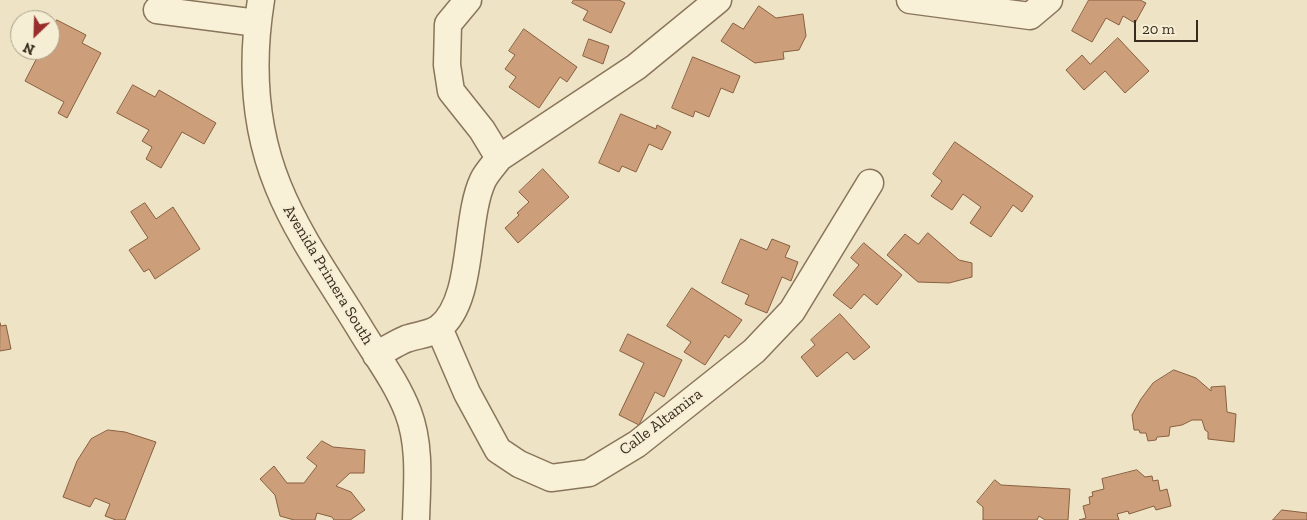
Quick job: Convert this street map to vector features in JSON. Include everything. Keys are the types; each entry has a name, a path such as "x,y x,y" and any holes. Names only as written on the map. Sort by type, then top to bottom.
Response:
{"street":[{"path":"468,0 448,24 447,65 452,91 482,130 499,158"},
{"path":"376,355 398,342 429,333 439,328 454,309 459,297 475,206 483,179 499,158 636,67 718,0"},
{"path":"910,0 1030,16 1049,0"},
{"name":"Avenida Primera South","path":"157,10 259,12 255,61 257,99 262,135 272,170 295,222 400,395 408,412 414,431 418,471 416,520"},
{"name":"Calle Altamira","path":"439,328 467,393 498,450 519,464 551,478 589,473 636,444 760,345 792,311 870,183"}],"building":[{"path":"574,0 619,0 625,3 611,33 583,20 588,11 572,3"},
{"path":"1089,0 1140,0 1146,3 1135,23 1123,16 1119,25 1106,18 1092,42 1072,31"},
{"path":"759,6 776,18 803,14 806,36 799,50 783,52 784,59 755,63 721,41 733,23 743,29"},
{"path":"60,22 86,35 82,43 101,53 67,118 58,113 64,102 25,81 36,60 60,60"},
{"path":"524,29 577,67 567,82 560,77 539,108 509,87 516,77 505,69 515,55 509,51"},
{"path":"1118,38 1149,71 1125,93 1105,71 1084,90 1066,70 1082,55 1090,64"},
{"path":"589,39 609,46 603,64 583,56"},
{"path":"693,57 740,76 733,93 721,88 709,117 695,111 693,117 672,108"},
{"path":"133,85 155,97 159,90 216,123 204,144 182,132 161,168 146,159 152,147 142,141 149,130 117,113"},
{"path":"621,114 656,129 657,125 671,132 662,150 649,144 636,172 622,166 619,172 599,163"},
{"path":"955,142 1033,196 1022,212 1013,205 991,237 970,223 981,207 963,194 952,210 931,196 942,181 933,174"},
{"path":"543,169 569,197 518,243 505,228 529,202 519,192"},
{"path":"145,203 156,219 173,207 200,249 155,279 149,269 144,272 129,250 148,238 131,212"},
{"path":"928,233 959,260 972,263 972,277 949,283 918,282 887,255 905,234 918,244"},
{"path":"741,239 767,250 772,239 790,246 785,257 798,262 791,281 782,277 767,313 745,304 749,295 722,283"},
{"path":"864,243 902,275 877,305 864,294 851,309 833,295 859,265 851,258"},
{"path":"692,288 742,320 729,338 725,335 705,365 684,352 691,342 667,326"},
{"path":"840,314 870,347 854,360 847,352 817,377 801,357 815,345 811,340"},
{"path":"0,323 1,326 6,325 11,349 0,351"},
{"path":"628,334 682,360 664,397 655,392 639,425 619,415 644,363 620,351"},
{"path":"1174,370 1196,378 1211,391 1211,387 1225,386 1227,412 1236,414 1234,442 1208,439 1208,432 1205,430 1202,420 1192,420 1182,425 1170,427 1169,436 1157,437 1156,440 1148,441 1146,433 1134,430 1132,415 1141,399 1153,383"},
{"path":"108,430 125,432 156,442 125,520 116,520 105,516 110,504 95,498 90,507 63,497 77,461 91,439"},
{"path":"322,441 333,447 365,450 364,473 350,473 336,486 351,492 365,510 350,520 334,520 332,517 317,513 315,520 294,520 280,516 275,495 260,479 274,466 287,483 304,483 317,466 307,458"},
{"path":"1137,470 1145,477 1152,476 1153,481 1158,480 1160,491 1167,489 1171,506 1156,510 1154,506 1129,514 1128,511 1117,514 1119,520 1079,520 1086,518 1083,506 1090,504 1089,497 1093,496 1092,492 1104,489 1102,479"},
{"path":"995,480 1001,485 1070,489 1068,520 1045,520 1039,516 1037,520 983,520 983,507 977,502"},
{"path":"1282,510 1307,513 1307,520 1273,520"}]}
